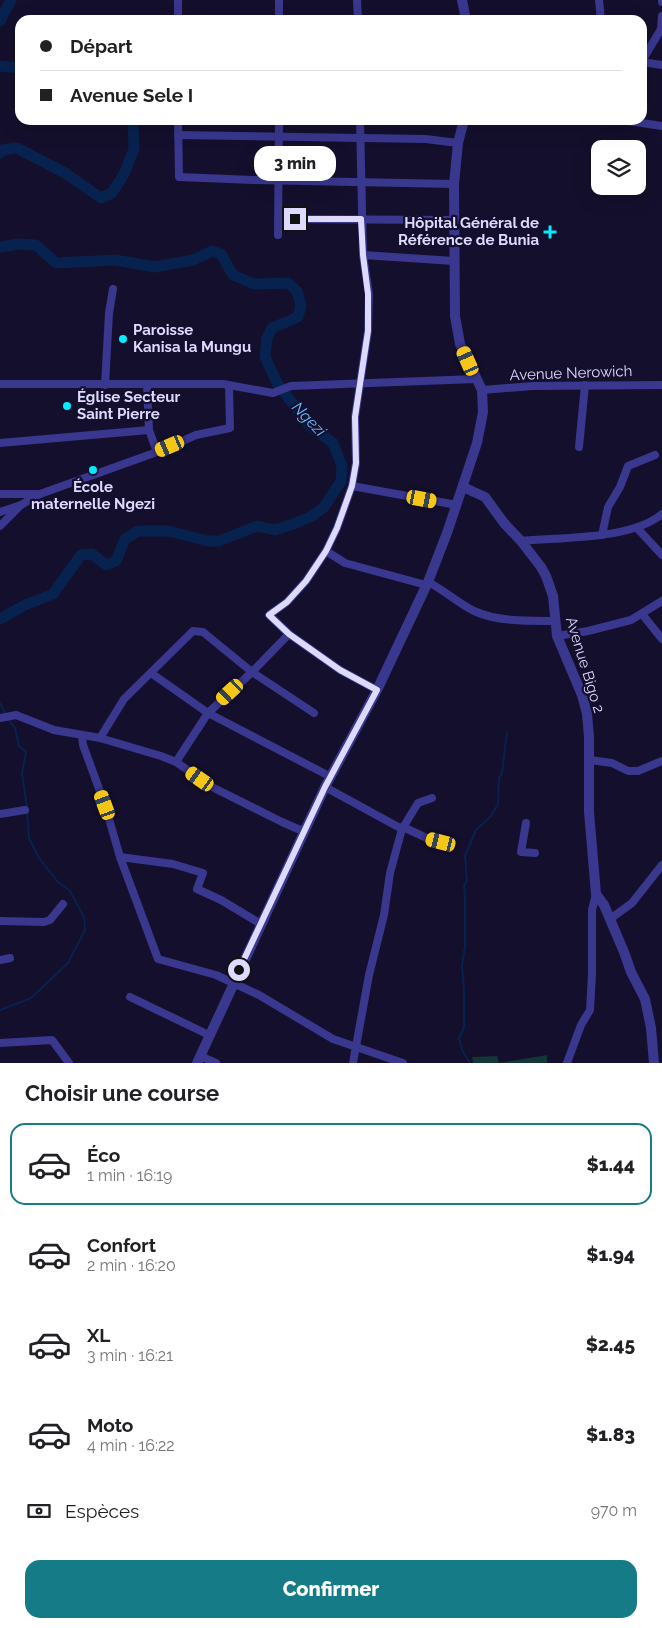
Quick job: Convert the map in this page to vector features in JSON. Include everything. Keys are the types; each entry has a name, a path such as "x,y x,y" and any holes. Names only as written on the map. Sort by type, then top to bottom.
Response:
{"street":[{"path":"178,0 178,15"},
{"path":"279,0 279,15"},
{"path":"357,0 358,15"},
{"path":"462,0 465,15"},
{"path":"598,0 600,15"},
{"path":"647,52 660,29 662,16"},
{"path":"647,62 662,64"},
{"path":"647,124 662,126"},
{"path":"178,125 178,177 454,184"},
{"path":"278,235 279,125"},
{"path":"360,125 361,219 368,294 368,331 355,417 356,463 352,486 337,528 326,551 306,581 287,602 269,615 289,634 340,670 377,690"},
{"path":"216,1063 198,1060 209,1035 223,1014 233,983 325,787 377,690 427,583 457,505 476,443 483,412 482,390 460,344 455,316 454,184 458,143 463,125"},
{"path":"178,136 426,139 458,143"},
{"path":"278,219 454,220"},
{"path":"363,255 454,261"},
{"path":"105,384 109,313 113,288"},
{"path":"0,384 222,384 273,393 291,386 476,379"},
{"path":"147,385 149,430 157,452"},
{"path":"579,447 585,385"},
{"name":"Avenue Nerowich","path":"482,390 533,386 662,385"},
{"path":"0,512 21,505 40,494 157,452 196,435 230,428 229,386"},
{"path":"0,443 149,430"},
{"path":"602,535 608,507 620,487 628,466 655,455"},
{"path":"352,486 457,505"},
{"name":"Avenue Bigo 2","path":"463,487 485,497 504,523 521,540 546,576 552,596 557,636 582,695 587,714 590,760 589,812 596,894"},
{"path":"0,494 40,494"},
{"path":"0,526 21,505"},
{"path":"521,540 602,535 637,528 662,514"},
{"path":"637,528 659,546 662,555"},
{"path":"326,551 345,563 427,583 481,614 523,621 555,620"},
{"path":"557,636 631,620 662,601"},
{"path":"642,614 662,639"},
{"path":"100,738 124,699 194,631 203,632 252,672 314,713"},
{"path":"176,762 208,713 289,634"},
{"path":"151,673 171,689 208,713 331,777"},
{"path":"4,717 16,715 54,730 100,738 161,756 176,762 212,787 282,822 305,830"},
{"path":"82,735 83,746 105,805 120,857 158,958 216,975 259,995 332,1039 403,1063"},
{"path":"590,760 612,763 628,771 638,771 662,761"},
{"path":"325,787 402,828 431,840 451,844"},
{"path":"353,1063 371,965 380,934 392,867 402,828 418,803 432,798"},
{"path":"0,814 25,810"},
{"path":"526,823 521,852 535,853"},
{"path":"120,857 173,864 203,873 197,889 221,900 261,924"},
{"path":"610,919 632,903 662,865"},
{"path":"596,894 604,906 630,972 645,999 651,1028 654,1063"},
{"path":"567,1063 581,1025 590,1010 592,910 596,894"},
{"path":"0,921 44,922 50,920 63,904"},
{"path":"0,960 10,958"},
{"path":"130,998 209,1035"},
{"path":"0,1043 52,1040 69,1063"}],"green space":[{"path":"547,1055 547,1063 499,1063"},
{"path":"497,1056 499,1063 473,1063 472,1057"}],"waterway":[{"name":"Ngezi","path":"0,21 11,0"},
{"name":"Ngezi","path":"0,66 15,68"},
{"name":"Ngezi","path":"0,153 2,150 17,148 65,173 101,198 112,193 124,174 134,149 133,125"},
{"name":"Ngezi","path":"0,247 19,244 36,245 56,263 115,260 155,267 193,260 212,251 221,254 233,275 254,284 288,283 297,291 301,306 298,317 272,328 267,338 265,357 277,383 309,425 333,443 342,466 341,481 324,507 312,516 275,530 257,526 219,541 208,541 168,531 138,531 125,539 116,561 106,565 92,554 81,555 53,594 25,605 0,619"},
{"path":"0,703 6,715"},
{"path":"8,719 15,728 19,746 26,752 22,773 27,808"},
{"path":"470,1063 462,1050 459,1038 464,1027 462,965 465,946 464,886 467,881 465,856 476,830 491,816 498,804 499,778 502,773 507,732"},
{"path":"0,1010 31,998 68,963 85,930 84,917 70,891 58,882 39,858 29,838 27,812"}],"place":[{"name":"Hôpital Général de Référence de Bunia","path":"550,232"},
{"name":"Paroisse Kanisa la Mungu","path":"123,339"},
{"name":"Église Secteur Saint Pierre","path":"67,406"},
{"name":"École maternelle Ngezi","path":"93,470"}],"route":[{"path":"239,970 325,787 377,690 340,670 289,634 269,615 287,602 306,581 326,551 337,528 352,486 356,463 355,417 368,331 368,294 361,219 295,219"}]}
